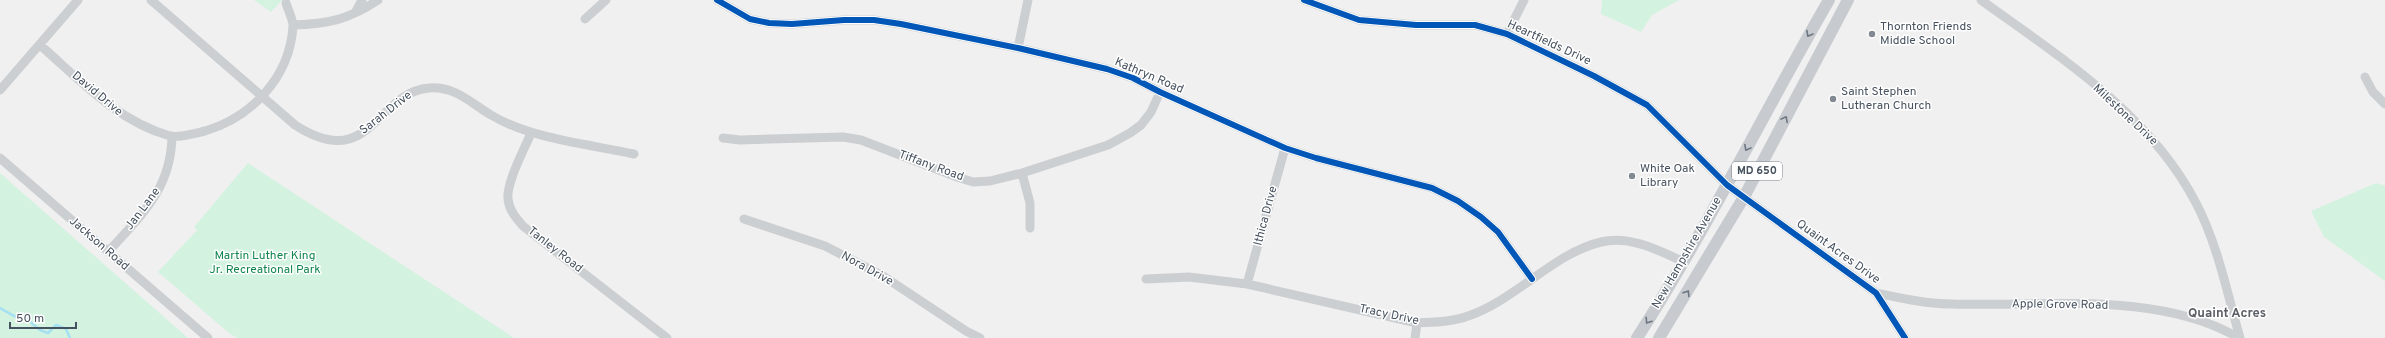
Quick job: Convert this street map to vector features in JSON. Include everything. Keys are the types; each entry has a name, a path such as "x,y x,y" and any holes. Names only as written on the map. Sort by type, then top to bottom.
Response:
{"main road":[{"name":"New Hampshire Avenue","path":"1637,338 1727,185 1789,68 1829,0"},
{"name":"New Hampshire Avenue","path":"1659,338 1744,197 1848,0"}],"street":[{"path":"0,90 78,0"},
{"name":"Sarah Drive","path":"151,0 295,126 320,139 334,140 358,136 380,120 404,96 415,90 429,88 457,92 491,115 511,126 531,132 634,154"},
{"path":"355,13 362,0"},
{"path":"293,25 323,24 341,20 378,0"},
{"path":"585,19 606,0"},
{"name":"Kathryn Road","path":"716,0 750,19 769,23 874,20 1018,48 1107,69 1133,78 1160,92 1285,148 1323,160 1432,188 1458,201 1481,217 1498,232 1532,279"},
{"path":"1018,48 1028,0"},
{"name":"Heartfields Drive","path":"1304,0 1359,20 1416,25 1474,25 1508,34 1594,76 1646,105 1727,185 1744,197"},
{"path":"1508,34 1524,0"},
{"name":"Milestone Drive","path":"1981,0 2037,40 2114,102 2155,141 2174,167 2196,204 2214,246 2240,338"},
{"path":"172,136 219,127 250,109 262,97 274,82 285,58 293,25 286,3"},
{"name":"David Drive","path":"40,45 112,108 129,120 172,136"},
{"path":"2366,77 2373,92 2385,104"},
{"name":"Tiffany Road","path":"723,138 740,140 843,137 861,140 973,182 990,181 1022,173 1108,144 1130,133 1151,112 1160,92"},
{"name":"Tanley Road","path":"531,132 510,185 508,199 512,213 523,226 667,338"},
{"name":"Jan Lane","path":"108,252 156,196 166,177 171,154 172,136"},
{"name":"Ithica Drive","path":"1247,284 1285,148"},
{"name":"Jackson Road","path":"0,158 208,338"},
{"path":"1022,173 1030,203 1030,228"},
{"name":"Quaint Acres Drive","path":"1744,197 1876,293 1905,338"},
{"name":"Nora Drive","path":"744,219 825,246 883,276 964,335 980,338"},
{"name":"Tracy Drive","path":"1146,280 1189,277 1247,284 1417,323 1445,321 1468,316 1490,306 1577,251 1601,241 1627,241 1647,245 1682,262"},
{"name":"Apple Grove Road","path":"1876,293 1950,304 2104,305 2143,308 2187,317 2224,329 2240,338"},
{"path":"1415,338 1417,323"},
{"path":"192,338 198,330"}],"green space":[{"path":"254,0 282,0 271,12"},
{"path":"1602,0 1679,0 1652,15 1641,32 1601,14"},
{"name":"Martin Luther King Jr. Recreational Park","path":"248,163 514,338 237,338 229,333 158,272 197,230 194,227"},
{"path":"0,173 188,338 0,338"},
{"path":"2376,183 2385,186 2385,281 2324,237 2311,211"}],"waterway":[{"path":"0,308 16,317 27,319 40,330 48,333 56,325 66,329 70,338"}],"cycle path":[{"path":"717,0 750,19 769,23 792,24 844,20 874,20 901,24 1018,48 1107,69 1133,78 1160,92 1285,148 1316,158 1432,188 1458,201 1481,217 1498,232 1532,279"},
{"path":"1304,0 1359,20 1416,25 1475,25 1507,34 1594,76 1647,105 1727,185 1876,293 1905,338"}],"place":[{"name":"Thornton Friends Middle School","path":"1872,34"},
{"name":"Saint Stephen Lutheran Church","path":"1833,99"},
{"name":"White Oak Library","path":"1632,176"}],"district":[{"name":"Quaint Acres","path":"2227,314"}]}
